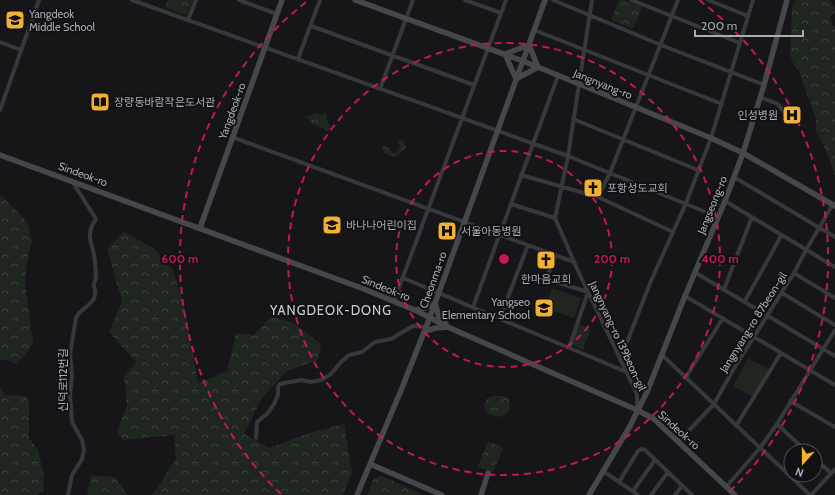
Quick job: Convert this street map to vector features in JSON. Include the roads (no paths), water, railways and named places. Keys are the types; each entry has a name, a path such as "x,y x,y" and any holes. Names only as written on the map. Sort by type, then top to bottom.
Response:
{"street":[{"path":"0,110 39,0"},
{"path":"132,0 568,156 718,217"},
{"path":"188,20 196,0"},
{"path":"239,0 277,14"},
{"name":"Yangdeok-ro","path":"200,228 282,0"},
{"path":"298,59 320,0"},
{"name":"Jangnyang-ro","path":"355,0 505,54 711,138 743,153 834,205"},
{"path":"380,89 413,0"},
{"path":"465,0 501,13"},
{"path":"394,302 506,0"},
{"name":"Cheonma-ro","path":"357,495 426,328 545,0"},
{"path":"552,0 661,45 764,85"},
{"path":"511,204 555,218 568,156 592,0"},
{"path":"631,0 740,43"},
{"path":"598,197 610,173 650,76 678,0"},
{"path":"708,0 748,16"},
{"path":"620,360 651,281 686,203 711,138 753,0"},
{"name":"Jangseong-ro","path":"589,495 630,426 647,392 725,201 743,153 764,85 787,0"},
{"path":"311,26 474,85"},
{"path":"534,30 722,104"},
{"path":"0,42 21,50"},
{"path":"529,45 538,67 516,79 505,54 529,45"},
{"path":"473,307 558,76"},
{"path":"760,97 778,104 786,115"},
{"path":"573,119 698,170"},
{"path":"232,137 574,262"},
{"name":"Sindeok-ro","path":"0,155 200,228 415,310 449,327 637,410 654,419 734,495"},
{"path":"521,175 562,188 598,197 674,232"},
{"path":"734,177 835,236"},
{"name":"신덕로112번길","path":"68,495 72,475 82,459 84,450 82,440 72,419 70,396 72,371 70,354 76,318 78,314 95,298 96,293 94,284 96,277 94,256 89,237 91,228 96,220 72,181"},
{"path":"725,201 781,236 835,267"},
{"name":"Jangnyang-ro 87beon-gil","path":"678,442 714,404 834,205"},
{"path":"724,289 752,217"},
{"name":"Jangnyang-ro 139beon-gil","path":"555,218 574,262 637,394 637,410"},
{"path":"745,301 781,236"},
{"path":"500,318 528,245"},
{"path":"556,255 546,279 588,292 569,348"},
{"path":"696,272 835,356"},
{"path":"794,273 835,298"},
{"path":"403,278 625,371"},
{"path":"782,293 835,324"},
{"path":"685,296 835,385"},
{"path":"415,310 435,304 439,317 449,327"},
{"path":"415,310 425,320 426,328"},
{"path":"686,377 723,318"},
{"path":"256,438 257,422 267,414 274,404 278,395 278,387 281,383 301,380 311,382 321,380 331,374 349,355 362,352 375,342 390,339 413,326 426,328 449,327"},
{"path":"726,487 760,448 777,424 835,330"},
{"path":"736,426 781,353"},
{"path":"662,355 810,495 835,469"},
{"path":"790,401 835,427"},
{"path":"777,424 797,443"},
{"path":"619,482 638,451 642,449 645,450 692,495"},
{"path":"633,491 655,460"},
{"path":"370,464 442,495"},
{"path":"823,466 831,474"},
{"path":"604,471 638,495"},
{"path":"652,495 668,472"},
{"path":"481,495 488,473"},
{"path":"675,495 682,486"}],"place":[{"name":"Yangdeok Middle School","path":"15,20"},
{"name":"장량동바람작은도서관","path":"100,102"},
{"name":"인성병원","path":"792,115"},
{"name":"포항성도교회","path":"593,188"},
{"name":"바나나어린이집","path":"332,225"},
{"name":"서울아동병원","path":"447,231"},
{"name":"한마음교회","path":"546,260"},
{"name":"Yangseo Elementary School","path":"544,308"}],"district":[{"name":"YANGDEOK-DONG","path":"331,310"}]}
